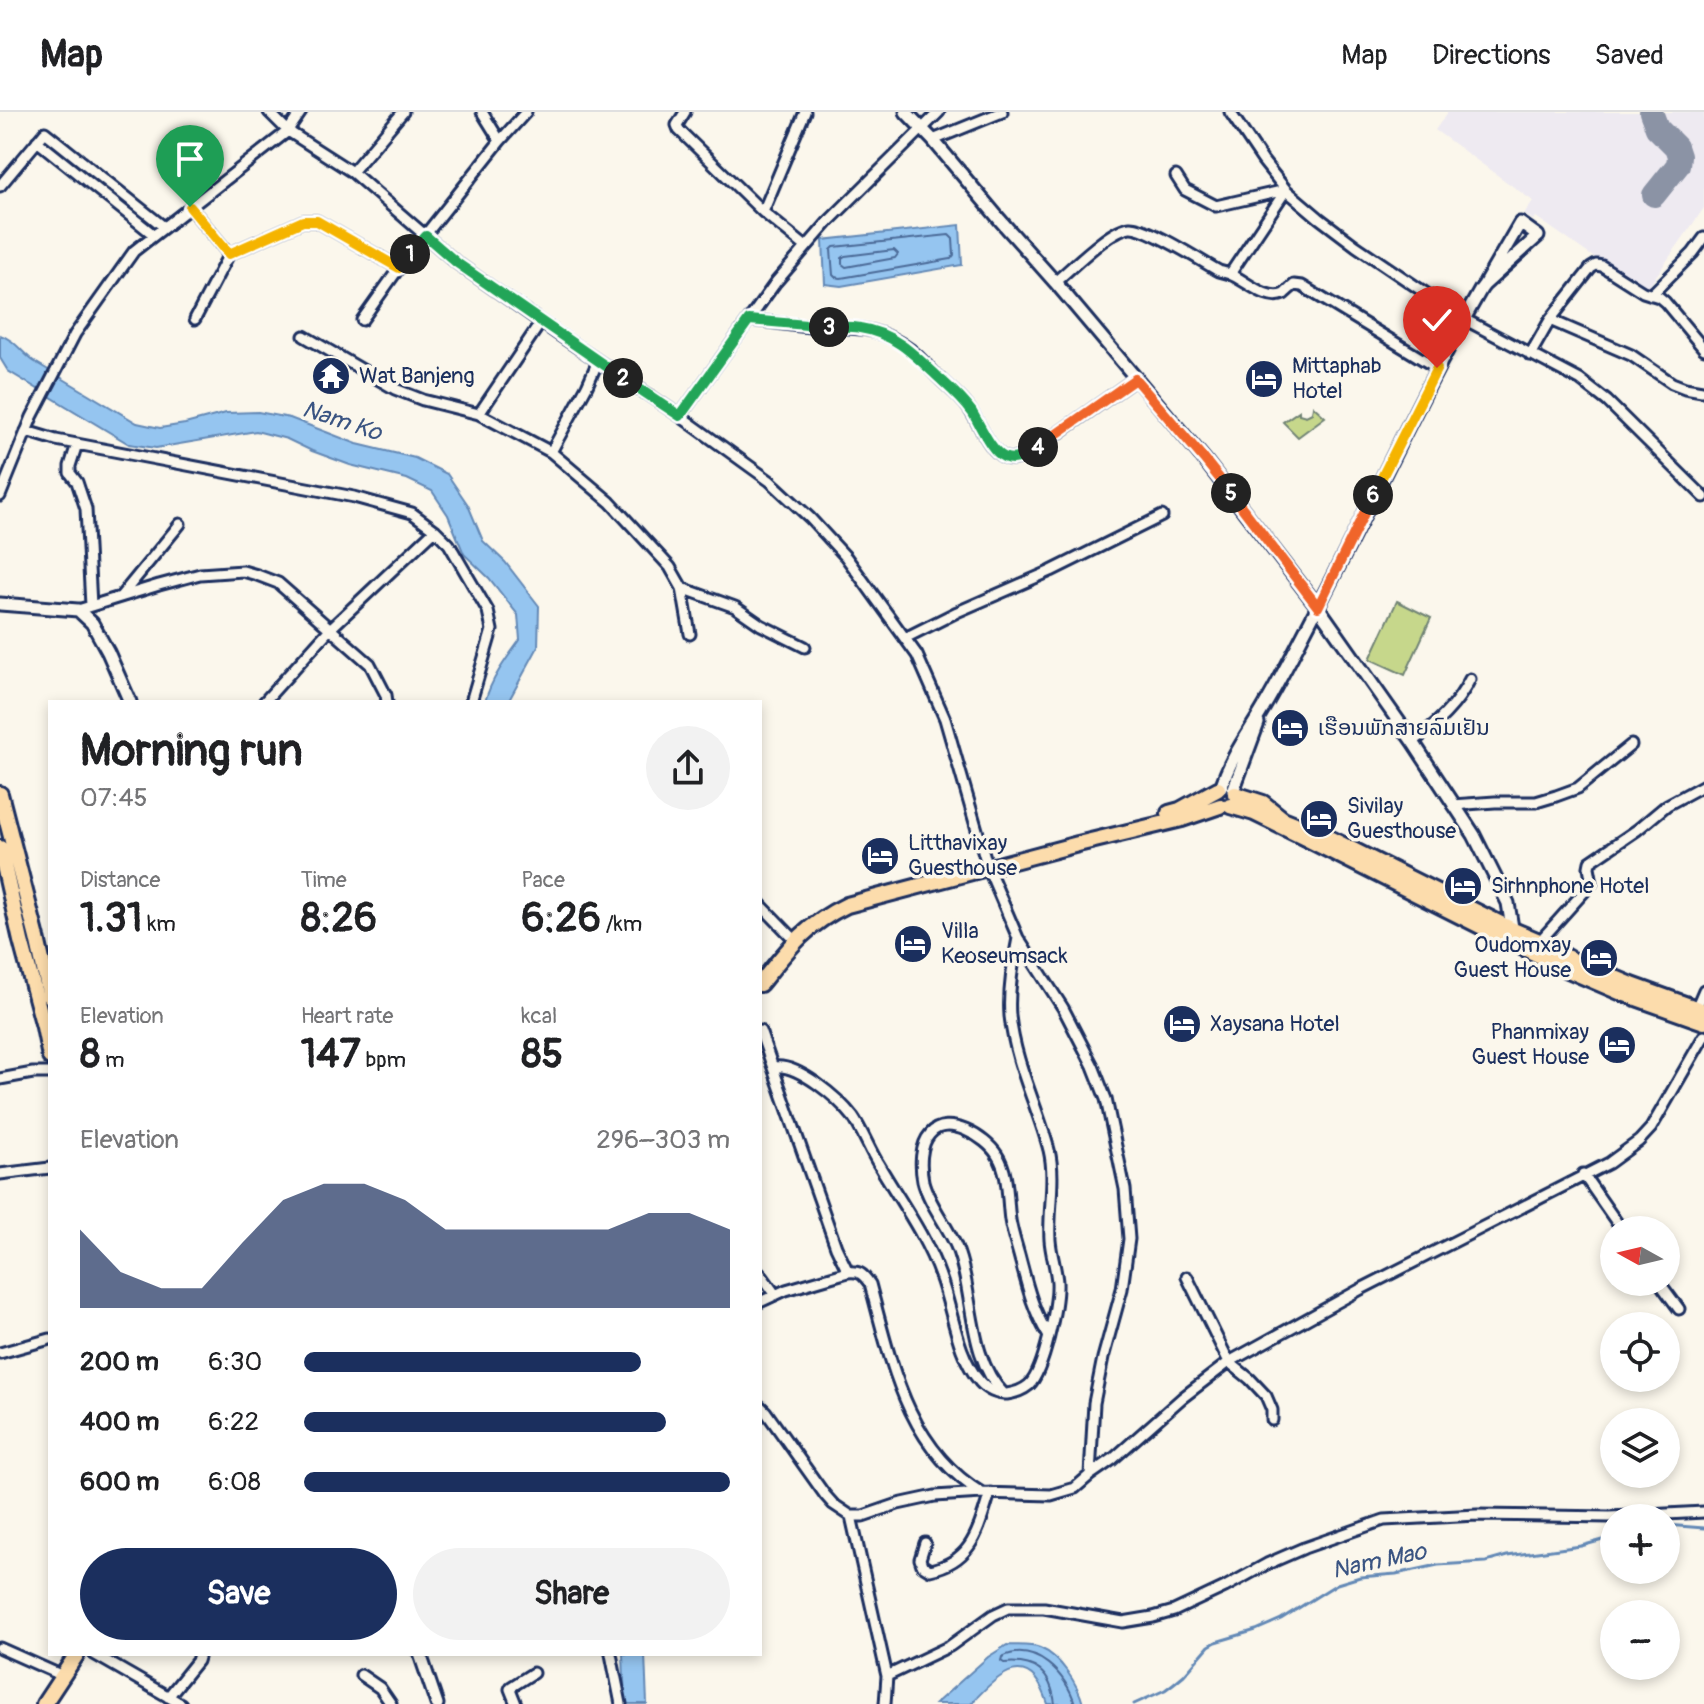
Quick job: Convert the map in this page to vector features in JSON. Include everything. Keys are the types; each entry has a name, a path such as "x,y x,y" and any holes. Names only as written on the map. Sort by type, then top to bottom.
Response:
{"main road":[{"path":"0,794 21,941 48,1047"},
{"path":"762,968 792,937 847,905 987,863 1181,815 1226,796 1263,803 1283,819 1323,835 1513,936 1699,1015"},
{"path":"0,848 14,877 48,989"},
{"path":"762,981 792,937"},
{"path":"44,1704 76,1656"}],"street":[{"path":"269,112 288,131 352,172 457,263 770,481 846,557 917,655 945,719 987,863 1018,938 1063,1008 1106,1099 1125,1189 1129,1239 1122,1289 1094,1403 1090,1475"},
{"path":"0,496 32,417 75,334 134,251 288,131 301,112"},
{"path":"352,172 403,112"},
{"path":"482,112 500,141"},
{"path":"362,320 399,268 526,112"},
{"path":"685,112 677,125 679,130 763,212 806,247"},
{"path":"763,212 805,112"},
{"path":"906,112 1204,459 1318,607 1474,835 1508,903 1513,936"},
{"path":"680,416 776,282 829,221 939,112"},
{"path":"933,140 1002,112"},
{"path":"1230,112 1286,190 1356,246 1464,319 1580,380 1607,401 1704,497"},
{"path":"0,186 45,132 164,227"},
{"path":"37,141 154,235"},
{"path":"1176,176 1185,190 1216,206 1286,190"},
{"path":"1230,274 1286,190"},
{"path":"190,207 229,254"},
{"path":"195,319 229,254 303,221 317,221 399,268"},
{"path":"1226,796 1245,734 1264,708 1318,607 1464,319 1520,223 1538,236 1484,285"},
{"path":"1055,282 1108,237 1129,227 1143,229 1267,294 1285,294 1294,285 1302,286 1437,368"},
{"path":"1651,295 1704,238"},
{"path":"1530,355 1550,320 1596,265 1659,297 1704,349"},
{"path":"749,320 809,327 859,327 895,340 912,351 958,394 996,451 1010,459 1033,451 1135,379"},
{"path":"1550,320 1631,355 1672,383 1702,391"},
{"path":"479,414 541,322"},
{"path":"304,336 395,389 423,400 479,414 551,452 610,502 670,567 682,588 690,634"},
{"path":"551,452 598,361"},
{"path":"26,431 77,444 354,497 412,513 449,544 488,611 492,630 472,700"},
{"path":"77,444 70,473 77,482 86,509 91,606"},
{"path":"905,638 1162,516"},
{"path":"121,596 180,524"},
{"path":"266,700 330,629 435,530"},
{"path":"0,604 78,610 200,574 243,571 278,583 370,664 387,700"},
{"path":"682,588 735,607 761,625 805,647"},
{"path":"78,610 92,623 129,700"},
{"path":"1413,742 1442,719 1464,692 1470,679"},
{"path":"1453,805 1536,802 1556,796 1578,788 1631,745"},
{"path":"1537,947 1592,883 1590,862 1667,805 1704,785"},
{"path":"762,906 792,937"},
{"path":"774,1067 785,1067 822,1086 855,1120 924,1239 940,1275 967,1361 991,1392 1015,1393 1029,1385 1038,1372 1057,1294 1051,1242 1052,1173 1049,1151 1014,1044 1010,1013 1018,938"},
{"path":"1699,1015 1704,990"},
{"path":"762,1036 836,1247 848,1272"},
{"path":"762,1408 825,1495 851,1516 863,1516 935,1496 986,1493 1051,1495 1075,1488 1229,1362 1361,1289 1609,1163 1628,1150 1651,1128 1704,1036"},
{"path":"0,1079 48,1073"},
{"path":"1004,1394 987,1373 981,1357 965,1271 955,1243 924,1185 923,1149 928,1136 936,1128 946,1126 969,1132 981,1138 997,1155 1004,1173 1010,1222 1029,1293 1036,1315 1048,1335"},
{"path":"0,1174 48,1168"},
{"path":"1583,1174 1612,1216"},
{"path":"762,1301 775,1294 848,1272 863,1274 870,1284 894,1372 917,1428 939,1457 967,1484 986,1493"},
{"path":"762,1276 775,1294"},
{"path":"1187,1277 1229,1362 1266,1396 1272,1410 1272,1420"},
{"path":"1669,1296 1679,1309"},
{"path":"0,1353 48,1340"},
{"path":"925,1543 920,1559 922,1565 930,1570 955,1561 965,1553 973,1541 986,1493"},
{"path":"887,1676 950,1646 1008,1608 1044,1608 1123,1622 1153,1617 1174,1611 1304,1548 1384,1520 1477,1515 1610,1517 1704,1512"},
{"path":"851,1516 887,1676 885,1704"},
{"path":"0,1648 63,1676"},
{"path":"97,1656 181,1704"},
{"path":"168,1697 198,1656"},
{"path":"421,1656 437,1704"},
{"path":"611,1656 621,1704"},
{"path":"516,1704 511,1687 533,1673"},
{"path":"361,1675 380,1688 391,1704"}],"shaded area":[{"path":"1448,112 1704,112 1704,208 1647,289 1636,287 1536,217 1533,220 1524,214 1533,201 1435,130"}],"green space":[{"path":"1313,406 1325,417 1298,437 1283,422 1299,411 1299,414 1306,416 1312,413"},
{"path":"1397,601 1431,618 1405,675 1370,659"}],"water":[{"path":"960,225 962,265 841,286 825,284 823,240"},
{"path":"0,335 35,362 137,423 160,428 226,413 258,412 290,418 357,444 415,458 447,474 468,505 483,541 505,562 539,606 538,647 509,700 486,700 495,677 520,640 518,615 489,578 464,554 448,515 432,491 407,479 350,465 287,439 256,431 156,448 129,444 8,371 0,358"},
{"path":"1007,1645 1036,1647 1054,1657 1077,1688 1083,1704 1048,1704 1041,1686 1032,1675 1013,1671 992,1682 971,1704 935,1704 988,1657"},
{"path":"623,1656 645,1656 647,1704 625,1704"}],"waterway":[{"name":"Nam Mao","path":"1680,1526 1704,1528"},
{"name":"Nam Mao","path":"1134,1704 1173,1684 1209,1646 1281,1619 1337,1584 1360,1577 1396,1574 1438,1565 1486,1562 1600,1541"}],"taxiway":[{"path":"1651,112 1657,128 1676,147 1679,156 1678,165 1654,195"}],"place":[{"name":"Wat Banjeng","path":"331,376"},
{"name":"Mittaphab Hotel","path":"1264,379"},
{"name":"ເຮືອນພັກສາຍລົມເຢັນ","path":"1290,728"},
{"name":"Sivilay Guesthouse","path":"1319,819"},
{"name":"Litthavixay Guesthouse","path":"880,856"},
{"name":"Sirhnphone Hotel","path":"1463,886"},
{"name":"Villa Keoseumsack","path":"913,944"},
{"name":"Oudomxay Guest House","path":"1599,958"},
{"name":"Xaysana Hotel","path":"1182,1024"},
{"name":"Phanmixay Guest House","path":"1617,1045"}],"route":[{"path":"190,207 229,254 303,221 317,221 399,268 426,236 457,263 680,416 749,320 809,327 859,327 895,340 912,351 958,394 996,451 1010,459 1033,451 1135,379 1204,459 1318,607 1437,368"}],"water label":[{"name":"Nam Ko","path":"342,421"}]}
